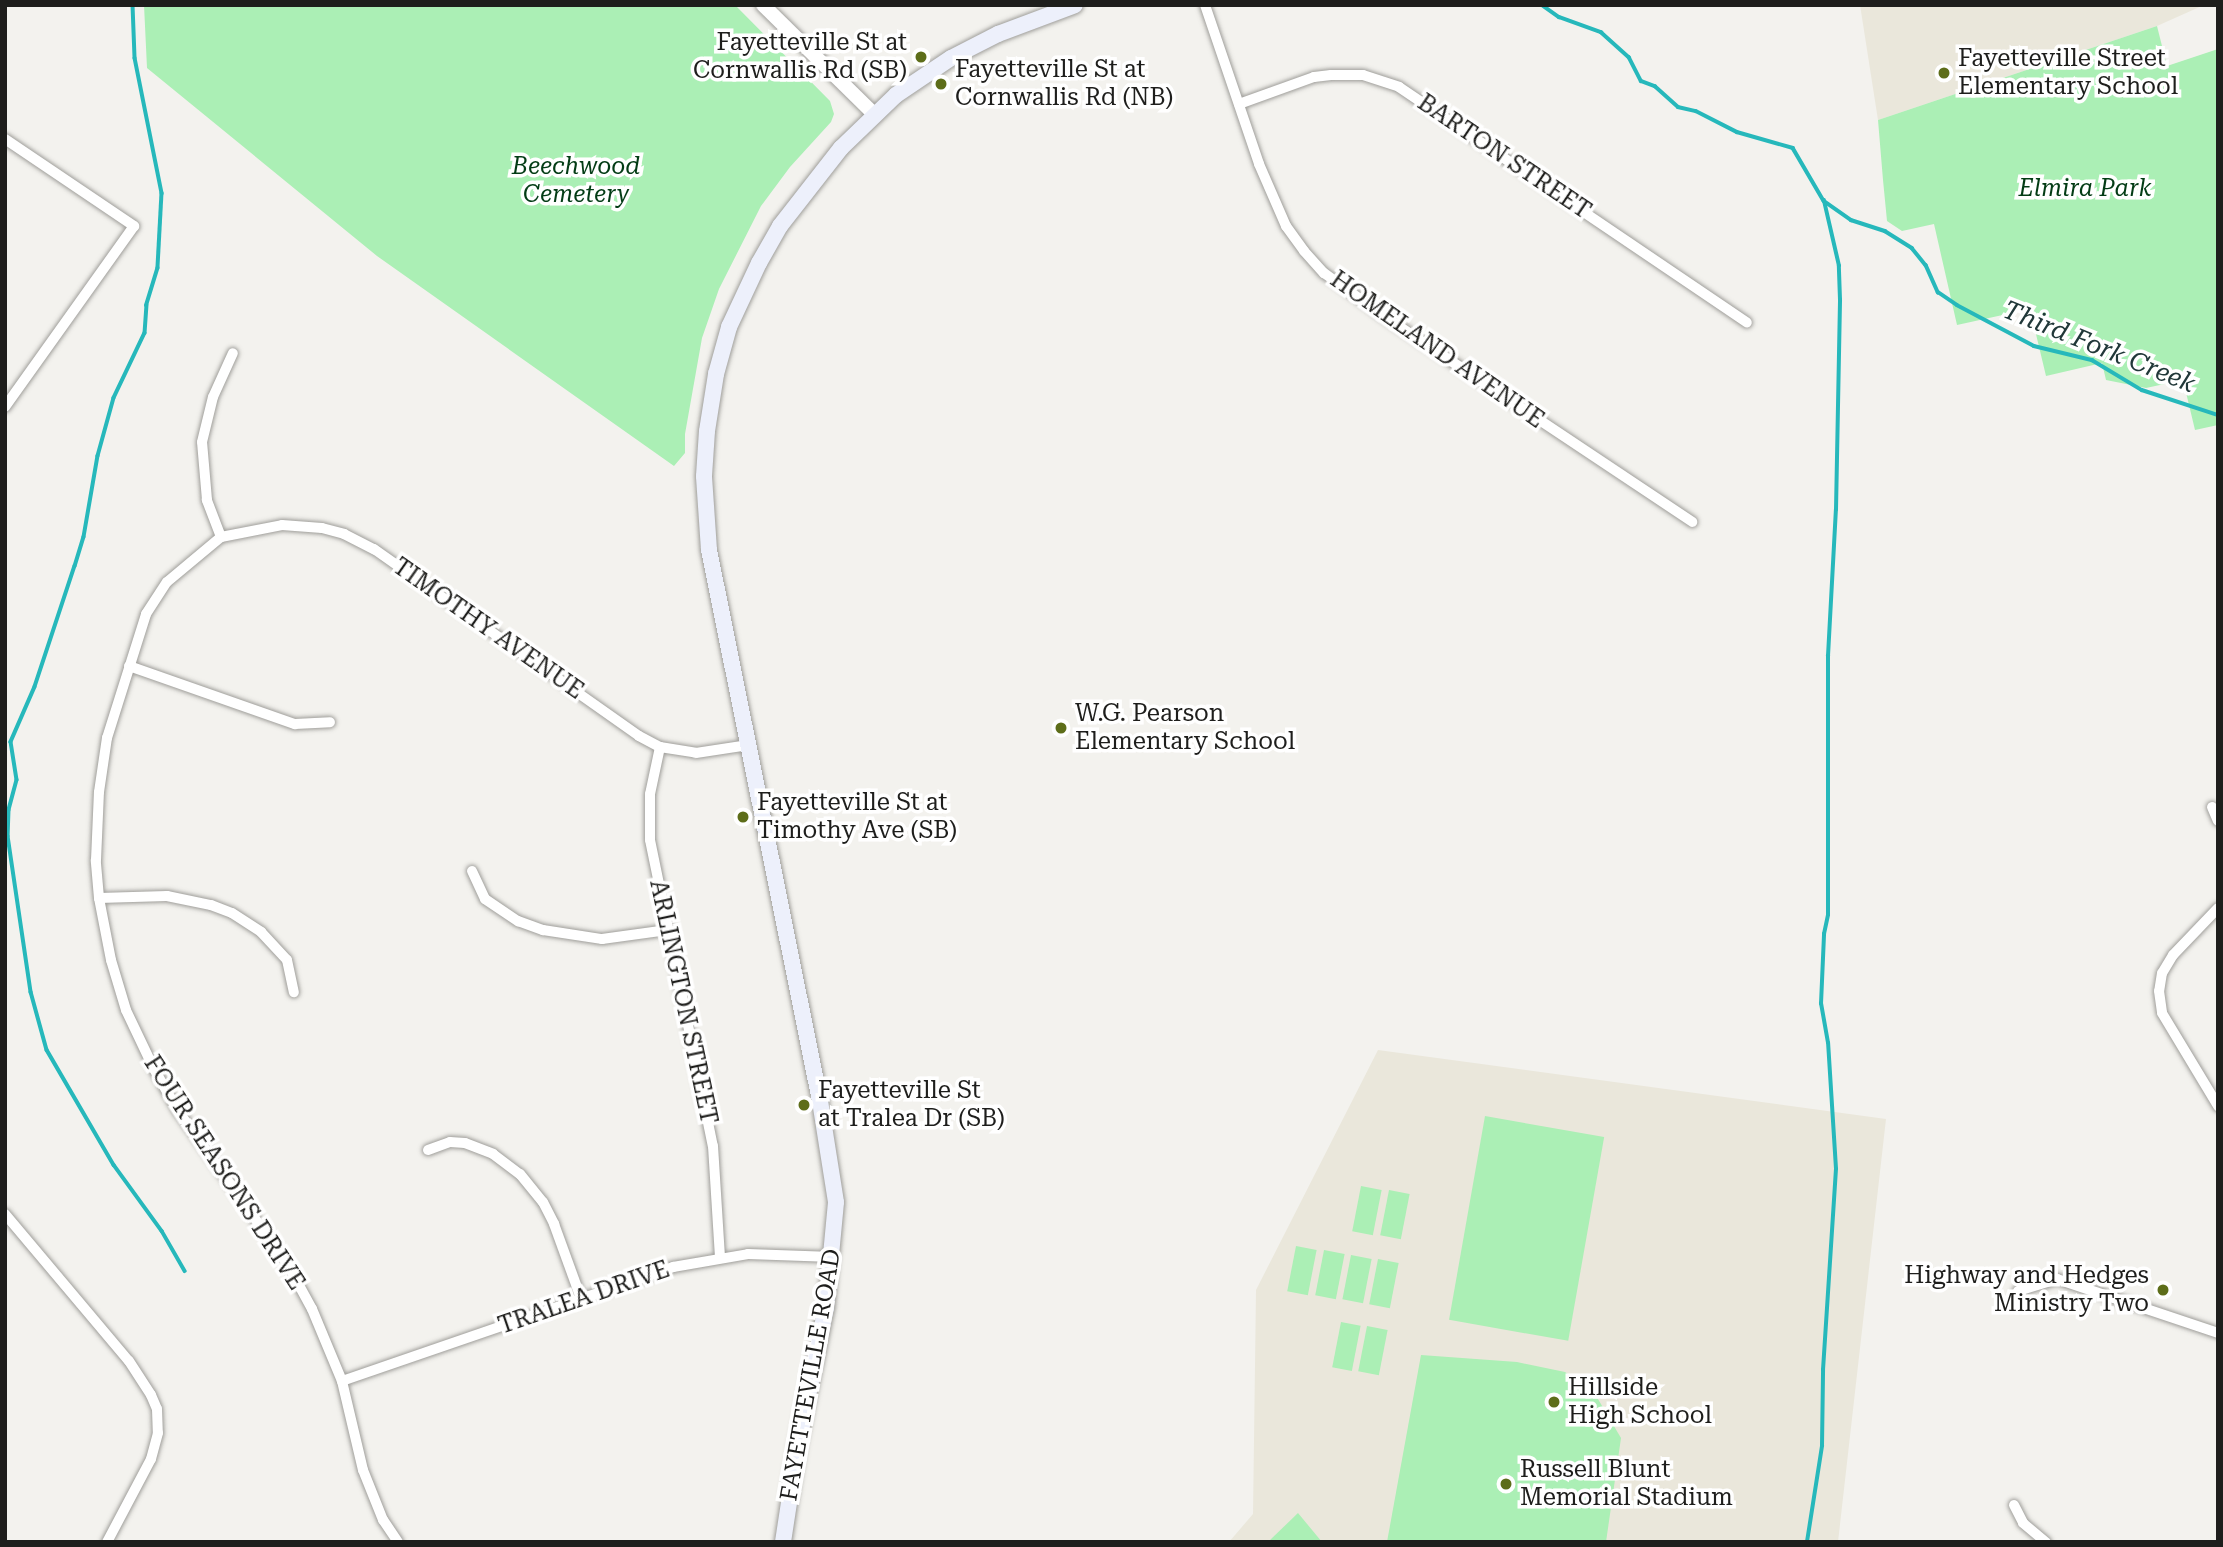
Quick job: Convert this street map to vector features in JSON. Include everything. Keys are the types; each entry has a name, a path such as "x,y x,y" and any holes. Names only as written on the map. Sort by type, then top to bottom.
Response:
{"main road":[{"name":"FAYETTEVILLE ROAD","path":"783,1542 833,1257 834,1185 707,527 706,431 716,374 729,327 780,226 833,157 874,114 951,58 986,39 1053,9 1075,5"}],"street":[{"path":"763,5 874,114"},
{"name":"HOMELAND AVENUE","path":"1205,5 1239,104 1286,226 1324,273 1382,315 1692,522"},
{"name":"BARTON STREET","path":"1239,104 1314,77 1331,75 1363,75 1399,87 1747,323"},
{"path":"5,139 134,226 5,407"},
{"path":"221,537 207,500 202,442 213,397 233,353"},
{"name":"TIMOTHY AVENUE","path":"221,537 282,525 322,528 359,540 639,736 660,747 696,753 748,745"},
{"name":"FOUR SEASONS DRIVE","path":"221,537 189,562 160,591 146,614 128,666 107,738 101,772 96,860 99,898 111,960 141,1046 178,1111 298,1280 342,1381 362,1470 383,1520 398,1542"},
{"path":"128,666 295,724 330,722"},
{"name":"ARLINGTON STREET","path":"660,747 654,769 649,824 667,930 713,1146 720,1257"},
{"path":"2212,807 2218,821"},
{"path":"472,871 485,899 518,921 543,930 602,939 667,930"},
{"path":"99,898 167,897 211,905 232,914 261,932 287,960 294,992"},
{"path":"2217,1103 2162,1013 2159,991 2162,974 2173,955 2218,908"},
{"path":"428,1150 450,1142 465,1143 494,1154 520,1174 543,1202 554,1224 581,1297"},
{"path":"5,1214 130,1361 157,1409 158,1433 151,1459 107,1542"},
{"name":"TRALEA DRIVE","path":"342,1381 650,1273 720,1257 776,1254 833,1257"},
{"path":"2018,1291 2057,1279 2218,1333"},
{"path":"2014,1505 2023,1523 2046,1542"}],"shaded area":[{"name":"Fayetteville Street Elementary School","path":"1860,5 2204,5 2157,26 1878,120"},
{"name":"Hillside High School","path":"1378,1050 1886,1119 1838,1542 1229,1542 1253,1514 1256,1290"}],"green space":[{"name":"Beechwood Cemetery","path":"144,5 735,5 830,101 834,114 831,122 790,167 761,206 719,289 702,338 685,434 685,453 674,466 377,256 147,68"},
{"name":"Elmira Park","path":"2157,26 2167,66 2218,49 2218,425 2195,430 2183,380 2146,388 2106,380 2102,363 2046,376 2030,309 1957,325 1934,224 1902,231 1887,221 1883,180 1878,120"},
{"path":"1485,1116 1604,1137 1568,1341 1449,1320"},
{"path":"1361,1186 1382,1190 1373,1235 1352,1231"},
{"path":"1389,1190 1410,1194 1401,1239 1380,1235"},
{"path":"1296,1246 1317,1250 1308,1295 1287,1291"},
{"path":"1324,1250 1345,1254 1336,1299 1315,1295"},
{"path":"1351,1255 1372,1259 1363,1303 1342,1299"},
{"path":"1378,1259 1399,1263 1390,1308 1369,1304"},
{"path":"1341,1322 1361,1326 1352,1371 1332,1367"},
{"path":"1367,1326 1388,1330 1379,1375 1358,1371"},
{"name":"Russell Blunt Memorial Stadium","path":"1421,1355 1517,1362 1565,1372 1595,1394 1621,1438 1606,1542 1387,1542"},
{"path":"1298,1513 1322,1542 1268,1542"}],"waterway":[{"path":"133,5 135,58 162,193 158,268 147,305 145,333 114,398 98,456 84,537 35,687 11,742 17,780 9,810 8,836 31,992 47,1050 114,1165 162,1231 185,1271"},
{"name":"Third Fork Creek","path":"1542,5 1559,17 1601,32 1629,57 1641,81 1655,86 1678,107 1696,111 1737,132 1793,148 1824,201 1851,220 1885,231 1912,248 1926,265 1938,292 1957,305 2034,346 2092,360 2142,390 2218,415"},
{"path":"1807,1542 1822,1446 1823,1370 1836,1169 1828,1043 1821,1004 1824,934 1828,915 1828,656 1836,510 1840,300 1839,266 1824,201"}],"place":[{"name":"Fayetteville St at Cornwallis Rd (SB)","path":"921,57"},
{"name":"Fayetteville Street Elementary School","path":"1944,73"},
{"name":"Fayetteville St at Cornwallis Rd (NB)","path":"941,84"},
{"name":"W.G. Pearson Elementary School","path":"1061,728"},
{"name":"Fayetteville St at Timothy Ave (SB)","path":"743,817"},
{"name":"Fayetteville St at Tralea Dr (SB)","path":"804,1105"},
{"name":"Highway and Hedges Ministry Two","path":"2163,1290"},
{"name":"Hillside High School","path":"1554,1402"},
{"name":"Russell Blunt Memorial Stadium","path":"1506,1484"}]}
